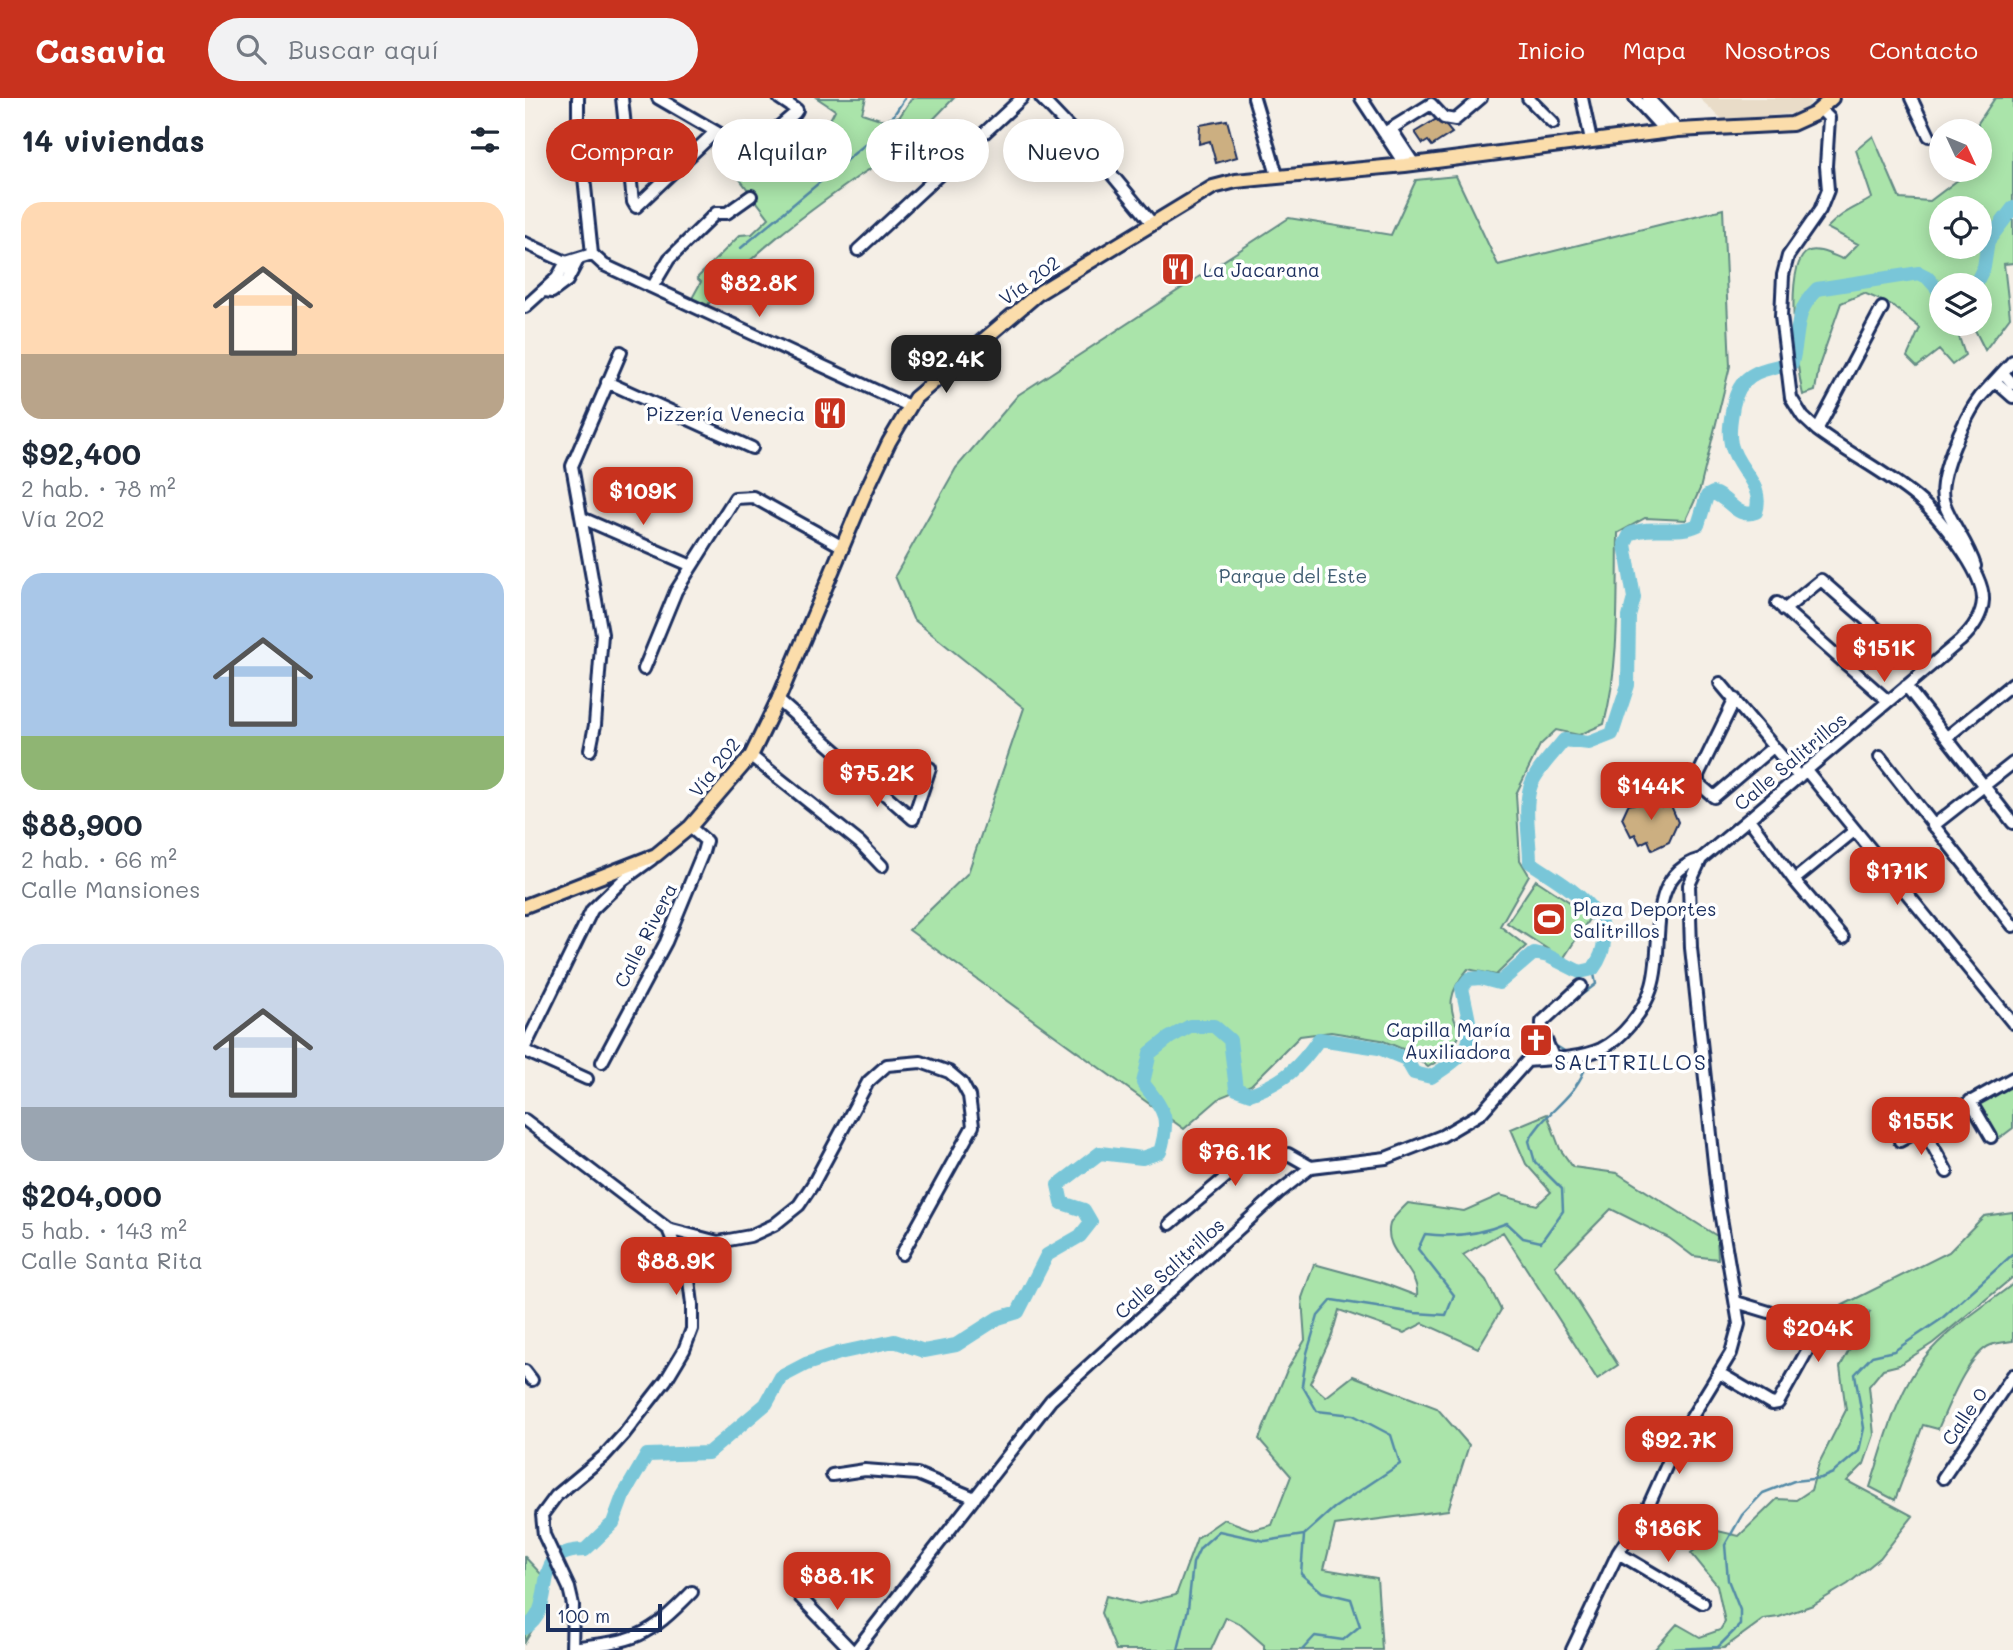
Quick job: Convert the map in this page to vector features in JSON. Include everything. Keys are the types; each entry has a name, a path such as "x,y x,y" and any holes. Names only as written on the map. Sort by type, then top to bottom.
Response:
{"main road":[{"name":"Vía 202","path":"525,906 656,855 690,827 751,756 778,700 889,442 915,398 1040,292 1151,223 1213,187 1276,175 1409,165 1672,131 1792,124 1805,119 1832,98"}],"street":[{"path":"578,98 592,254 604,265 909,406"},
{"path":"622,98 633,202 636,207 712,135"},
{"path":"658,98 712,130"},
{"path":"779,98 797,110 788,119"},
{"path":"858,250 1021,98"},
{"path":"1041,98 1099,159 1151,223"},
{"path":"1254,98 1276,175"},
{"path":"1361,98 1409,165"},
{"path":"1387,131 1431,104 1444,118 1455,120 1481,98"},
{"path":"1528,98 1553,123"},
{"path":"1582,98 1591,140"},
{"path":"1635,98 1672,131"},
{"path":"1648,98 1672,131"},
{"path":"1911,98 1929,136"},
{"path":"1820,108 1829,118 1826,166 1828,190 1820,210 1787,256 1783,275 1780,316 1791,398 1797,409 1817,430 1926,506 1957,544 1980,582"},
{"path":"653,286 669,258 716,213 727,213 751,196"},
{"path":"525,243 566,262 592,254"},
{"path":"545,290 552,292 567,281 579,258"},
{"path":"525,307 557,278 566,262"},
{"path":"1817,430 1882,308"},
{"path":"590,750 595,725 602,634 572,466 621,352"},
{"path":"1980,582 1972,554 1943,501 1942,485 1968,418 1979,398 2013,360"},
{"path":"1999,377 2013,384"},
{"path":"1999,377 2013,397"},
{"path":"607,382 751,448"},
{"path":"644,669 665,614 735,498 753,497 842,547"},
{"path":"582,518 692,566"},
{"path":"1888,701 1780,607 1821,580 1895,645"},
{"name":"Calle Salitrillos","path":"854,1650 1051,1400 1311,1167 1386,1157 1415,1148 1481,1113 1527,1061 1580,1056 1598,1050 1616,1039 1643,1006 1651,989 1658,955 1658,916 1669,884 1686,863 1701,859 1960,641 1976,623 1983,598 1980,582"},
{"path":"1720,683 1773,747 1803,774 1854,831 2013,1023"},
{"path":"1947,737 2013,683"},
{"path":"1906,686 2013,823"},
{"path":"1735,699 1698,775 1698,783 1714,797 1773,747"},
{"path":"778,700 913,819 930,768"},
{"path":"751,756 860,843 882,866"},
{"path":"1880,757 2013,926"},
{"path":"1933,827 2013,763"},
{"path":"1749,819 1794,880 1843,938"},
{"name":"Calle Rivera","path":"601,1062 666,942 703,852 705,841 690,827"},
{"path":"1794,880 1854,831"},
{"path":"587,1079 525,1049 592,910 623,880 656,855"},
{"path":"1572,1650 1618,1553 1647,1509 1679,1438 1721,1374 1736,1338 1736,1302 1718,1200 1691,947 1689,885 1701,859"},
{"path":"1559,1059 1542,1031 1542,1022 1545,1016 1576,994 1581,986"},
{"path":"525,1120 668,1229 709,1241 734,1241 774,1225 799,1205 867,1082 887,1065 921,1062 949,1072 962,1083 974,1112 973,1126 902,1254"},
{"path":"1900,1141 2013,1077"},
{"path":"1971,1101 1991,1137"},
{"path":"1923,1128 1947,1172"},
{"path":"1170,1224 1239,1166 1288,1154 1311,1167"},
{"path":"668,1229 689,1280"},
{"path":"692,1592 661,1623 640,1636 617,1643 572,1649 573,1605 569,1588 544,1535 542,1514 546,1507 624,1434 646,1408 684,1350 692,1329 689,1280 693,1264 709,1241"},
{"path":"1721,1374 1772,1404 1778,1403 1817,1333 1812,1325 1736,1302"},
{"name":"Calle 0","path":"1944,1478 2013,1375"},
{"path":"832,1475 865,1470 917,1474 975,1499"},
{"path":"1618,1553 1703,1603"},
{"path":"800,1597 854,1650"}],"shaded area":[{"path":"1699,98 1806,98 1811,103 1800,113 1723,120"}],"green space":[{"path":"817,98 866,98 862,113 880,119 866,119 866,172 852,181 852,119 830,119 835,110"},
{"path":"912,98 954,98 933,119 887,119 900,116"},
{"path":"1995,98 2013,98 2013,263 2004,264 2010,317 1985,350 1978,336 1992,336 1992,273 1929,273 1929,336 1959,336 1965,355 1952,365 1939,350 1917,367 1907,357 1920,328 1892,305 1864,293 1841,303 1819,366 1815,391 1803,395 1794,319 1795,277 1800,261 1807,252 1820,251 1843,259 1858,244 1827,228 1843,214 1872,198 1856,150 1873,136 1900,199 1929,201 1929,259 1992,259 1992,196 1937,196 1955,182 1992,182 1992,119 1981,119"},
{"name":"Parque del Este","path":"1456,176 1498,265 1723,209 1730,366 1700,489 1686,520 1645,518 1618,533 1615,653 1604,724 1579,735 1556,730 1540,745 1516,794 1520,860 1529,875 1500,926 1526,946 1496,975 1468,969 1462,977 1453,992 1452,1000 1453,1015 1461,1033 1449,1054 1428,1067 1408,1051 1381,1040 1331,1032 1300,1036 1251,1085 1221,1097 1184,1129 909,930 968,873 1024,708 913,619 895,576 956,468 1018,395 1289,218 1391,235 1416,180"},
{"path":"742,182 851,182 777,237 739,271 705,308 691,300 701,282 697,278 740,235 752,234 769,218"},
{"name":"Plaza Deportes Salitrillos","path":"1536,880 1591,916 1563,959 1507,923"},
{"path":"2009,1085 2013,1092 2013,1128 1997,1140 1976,1103"},
{"path":"1547,1114 1560,1149 1573,1167 1617,1173 1717,1236 1718,1259 1693,1256 1669,1238 1611,1209 1555,1266 1618,1365 1597,1379 1503,1232 1463,1255 1486,1280 1501,1310 1478,1348 1423,1323 1404,1333 1339,1310 1332,1335 1310,1383 1326,1397 1353,1376 1437,1408 1469,1445 1448,1510 1335,1525 1324,1569 1377,1578 1382,1650 1264,1650 1264,1645 1240,1624 1226,1617 1211,1650 1116,1650 1101,1613 1106,1596 1138,1604 1176,1595 1197,1538 1224,1519 1253,1530 1272,1525 1291,1476 1259,1439 1287,1370 1305,1340 1302,1298 1314,1264 1380,1282 1417,1296 1413,1277 1391,1243 1389,1234 1393,1218 1408,1203 1464,1211 1500,1195 1537,1205 1551,1192 1526,1164 1511,1129"},
{"path":"2013,1212 2013,1277 1933,1343 1899,1365 1883,1369 1869,1386 1874,1435 1864,1464 1847,1481 1913,1516 1880,1558 1848,1584 1813,1605 1779,1617 1764,1619 1724,1648 1654,1650 1677,1624 1700,1637 1720,1630 1725,1622 1717,1585 1691,1553 1718,1531 1739,1536 1777,1499 1796,1500 1811,1490 1819,1463 1846,1410 1840,1367 1870,1312 1843,1305 1949,1252 1984,1216"},
{"path":"2013,1284 2013,1341 1994,1344 1983,1350 1960,1382 1938,1429 1923,1425 1895,1500 1870,1487 1907,1384 1924,1358 1947,1334"},
{"path":"525,1557 543,1576 538,1620 525,1642"}],"building":[{"path":"1227,120 1237,157 1216,163 1210,141 1199,144 1200,125"},
{"path":"1435,120 1452,133 1432,146 1428,141 1423,144 1415,132"},
{"path":"1658,799 1662,807 1670,803 1678,822 1669,842 1652,850 1648,840 1640,844 1635,834 1631,836 1622,818 1628,805"}],"waterway":[{"path":"741,248 886,127 905,98"},
{"path":"1981,273 1988,241 2013,208"},
{"path":"525,1628 541,1607 549,1569 555,1559 567,1552 585,1550 613,1523 623,1496 647,1455 708,1453 766,1404 781,1377 806,1364 839,1353 894,1341 924,1351 956,1345 998,1318 1018,1312 1047,1255 1080,1236 1091,1222 1084,1210 1062,1203 1058,1185 1100,1153 1142,1158 1160,1152 1165,1130 1164,1114 1143,1083 1150,1053 1169,1038 1190,1026 1214,1026 1230,1040 1236,1089 1250,1094 1290,1073 1319,1039 1379,1048 1406,1059 1414,1073 1431,1077 1458,1057 1469,1040 1469,1019 1462,988 1469,979 1480,978 1499,983 1534,953 1548,956 1580,972 1593,969 1602,951 1604,934 1599,919 1589,905 1575,893 1530,862 1527,803 1531,785 1541,767 1564,740 1589,743 1612,734 1628,685 1629,617 1634,598 1625,544 1630,534 1638,531 1682,529 1698,525 1707,496 1713,493 1725,499 1738,511 1756,512 1757,493 1731,444 1730,430 1736,394 1754,374 1792,363 1804,306 1817,289 1919,273 1929,279"},
{"path":"1567,1006 1596,984 1593,969"},
{"path":"1553,1044 1571,1055"},
{"path":"1178,1650 1188,1609 1193,1563 1200,1548 1219,1531 1265,1541 1304,1535 1334,1508 1400,1464 1391,1435 1353,1415 1317,1411 1302,1385 1307,1353 1318,1316 1332,1300 1446,1315 1454,1295 1418,1249 1425,1234 1467,1234 1507,1223 1523,1238 1541,1242 1563,1211 1562,1189 1535,1162 1529,1141 1541,1123 1579,1082 1584,1071 1576,1059"},
{"path":"1652,1650 1718,1647 1740,1625 1740,1610 1728,1580 1725,1545 1742,1515 1763,1493 1794,1481 1821,1478 1833,1473 1859,1451 1864,1428 1855,1374 1872,1356 1894,1351 1940,1320 2013,1254"},
{"path":"1302,1650 1315,1636 1343,1640 1360,1626 1351,1599 1322,1592 1301,1574 1304,1536"}],"place":[{"name":"La Jacarana","path":"1178,269"},
{"name":"Pizzería Venecia","path":"830,413"},
{"name":"Plaza Deportes Salitrillos","path":"1549,919"},
{"name":"Capilla María Auxiliadora","path":"1536,1040"}],"district":[{"name":"SALITRILLOS","path":"1631,1061"}]}
